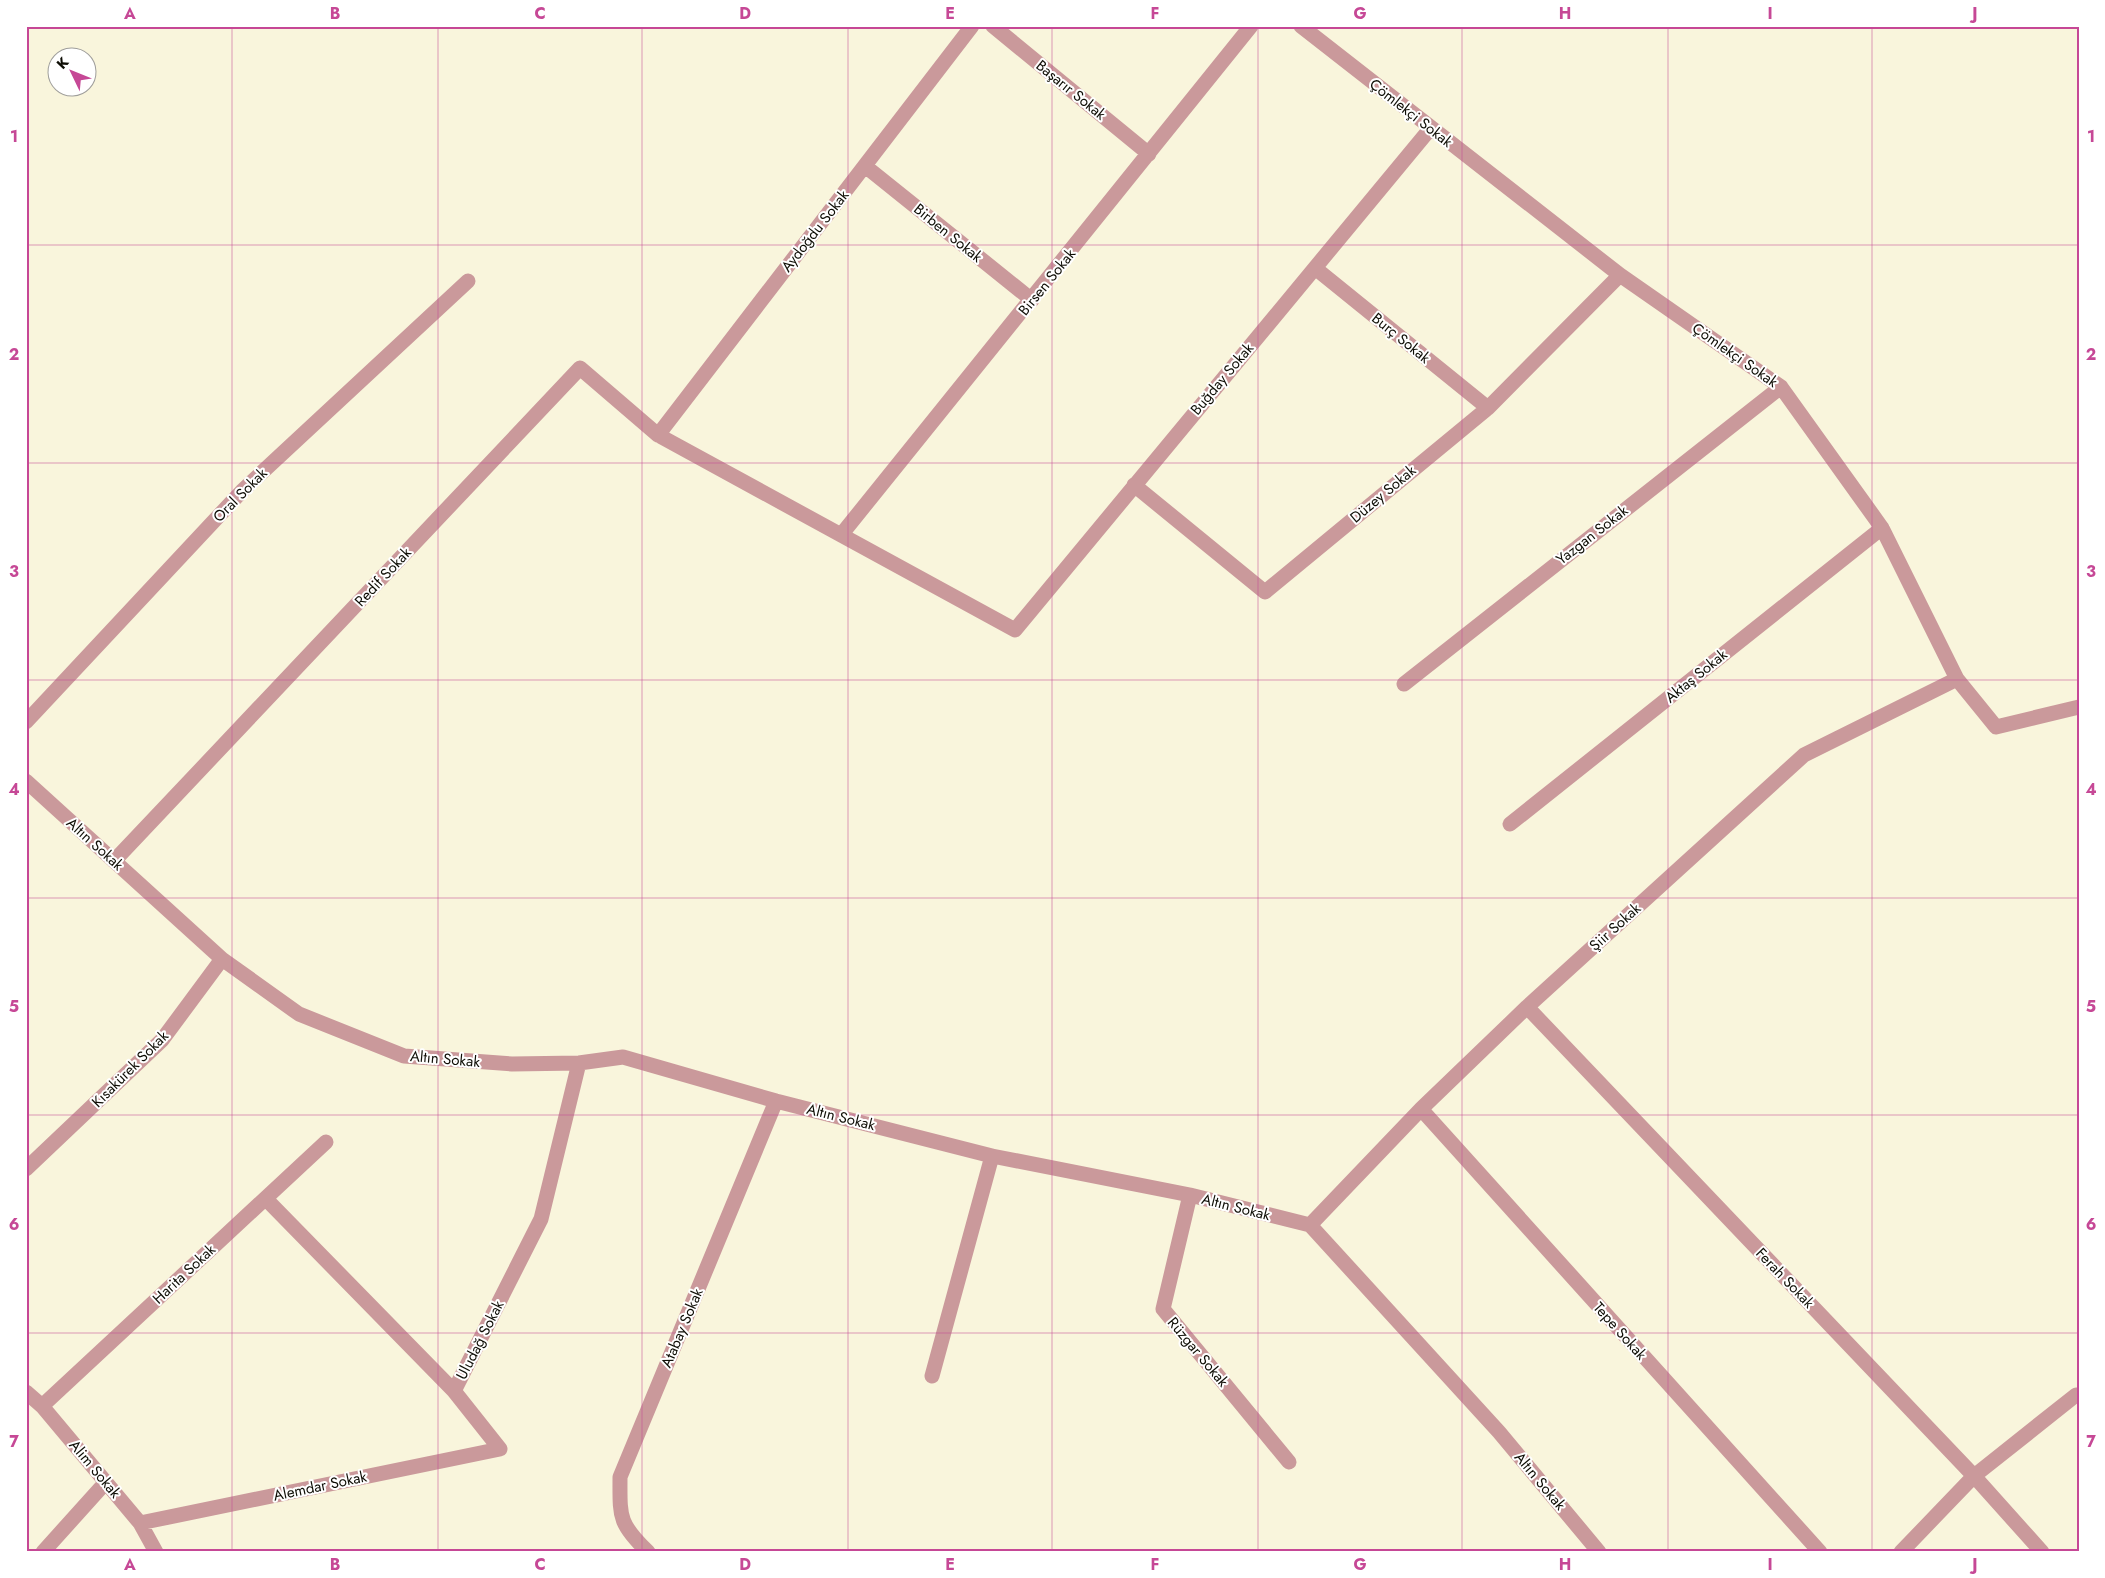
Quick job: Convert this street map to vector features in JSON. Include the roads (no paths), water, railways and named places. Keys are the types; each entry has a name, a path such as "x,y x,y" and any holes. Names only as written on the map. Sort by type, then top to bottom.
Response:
{"street":[{"name":"Aydoğdu Sokak","path":"658,435 972,26"},
{"name":"Başarır Sokak","path":"992,26 1149,154"},
{"name":"Birsen Sokak","path":"841,535 1251,26"},
{"name":"Çömlekçi Sokak","path":"1301,26 1430,129 1620,275 1781,387 1882,528 1957,678 1996,727 2079,707"},
{"name":"Buğday Sokak","path":"841,535 1015,630 1430,129"},
{"name":"Birben Sokak","path":"865,166 1032,300"},
{"name":"Burç Sokak","path":"1315,268 1488,408"},
{"name":"Düzey Sokak","path":"1134,485 1265,592 1488,408 1620,275"},
{"name":"Oral Sokak","path":"26,722 242,491 468,281"},
{"name":"Redif Sokak","path":"114,861 580,368 658,435"},
{"name":"Yazgan Sokak","path":"1404,684 1781,387"},
{"path":"658,435 841,535"},
{"name":"Aktaş Sokak","path":"1510,824 1882,528"},
{"name":"Şiir Sokak","path":"1310,1225 1421,1109 1526,1007 1804,755 1957,678"},
{"name":"Altın Sokak","path":"26,781 222,960 299,1014 404,1056 512,1064 579,1063 623,1057 776,1101 992,1156 1190,1195 1310,1225 1499,1432 1600,1552"},
{"name":"Kısakürek Sokak","path":"26,1168 162,1040 222,960"},
{"name":"Ferah Sokak","path":"1526,1007 1974,1476 2042,1552"},
{"name":"Uludağ Sokak","path":"266,1199 454,1391 541,1219 579,1063"},
{"name":"Atabay Sokak","path":"648,1552 630,1534 620,1513 620,1477 776,1101"},
{"name":"Tepe Sokak","path":"1421,1109 1820,1552"},
{"name":"Harita Sokak","path":"42,1406 326,1142"},
{"path":"932,1376 992,1156"},
{"name":"Rüzgar Sokak","path":"1190,1195 1163,1309 1289,1462"},
{"name":"Alemdar Sokak","path":"140,1523 500,1449 454,1391"},
{"name":"Alim Sokak","path":"26,1392 42,1406 140,1523 156,1552"},
{"path":"1901,1552 1974,1476 2076,1395 2079,1396"},
{"path":"43,1552 106,1482"}]}
